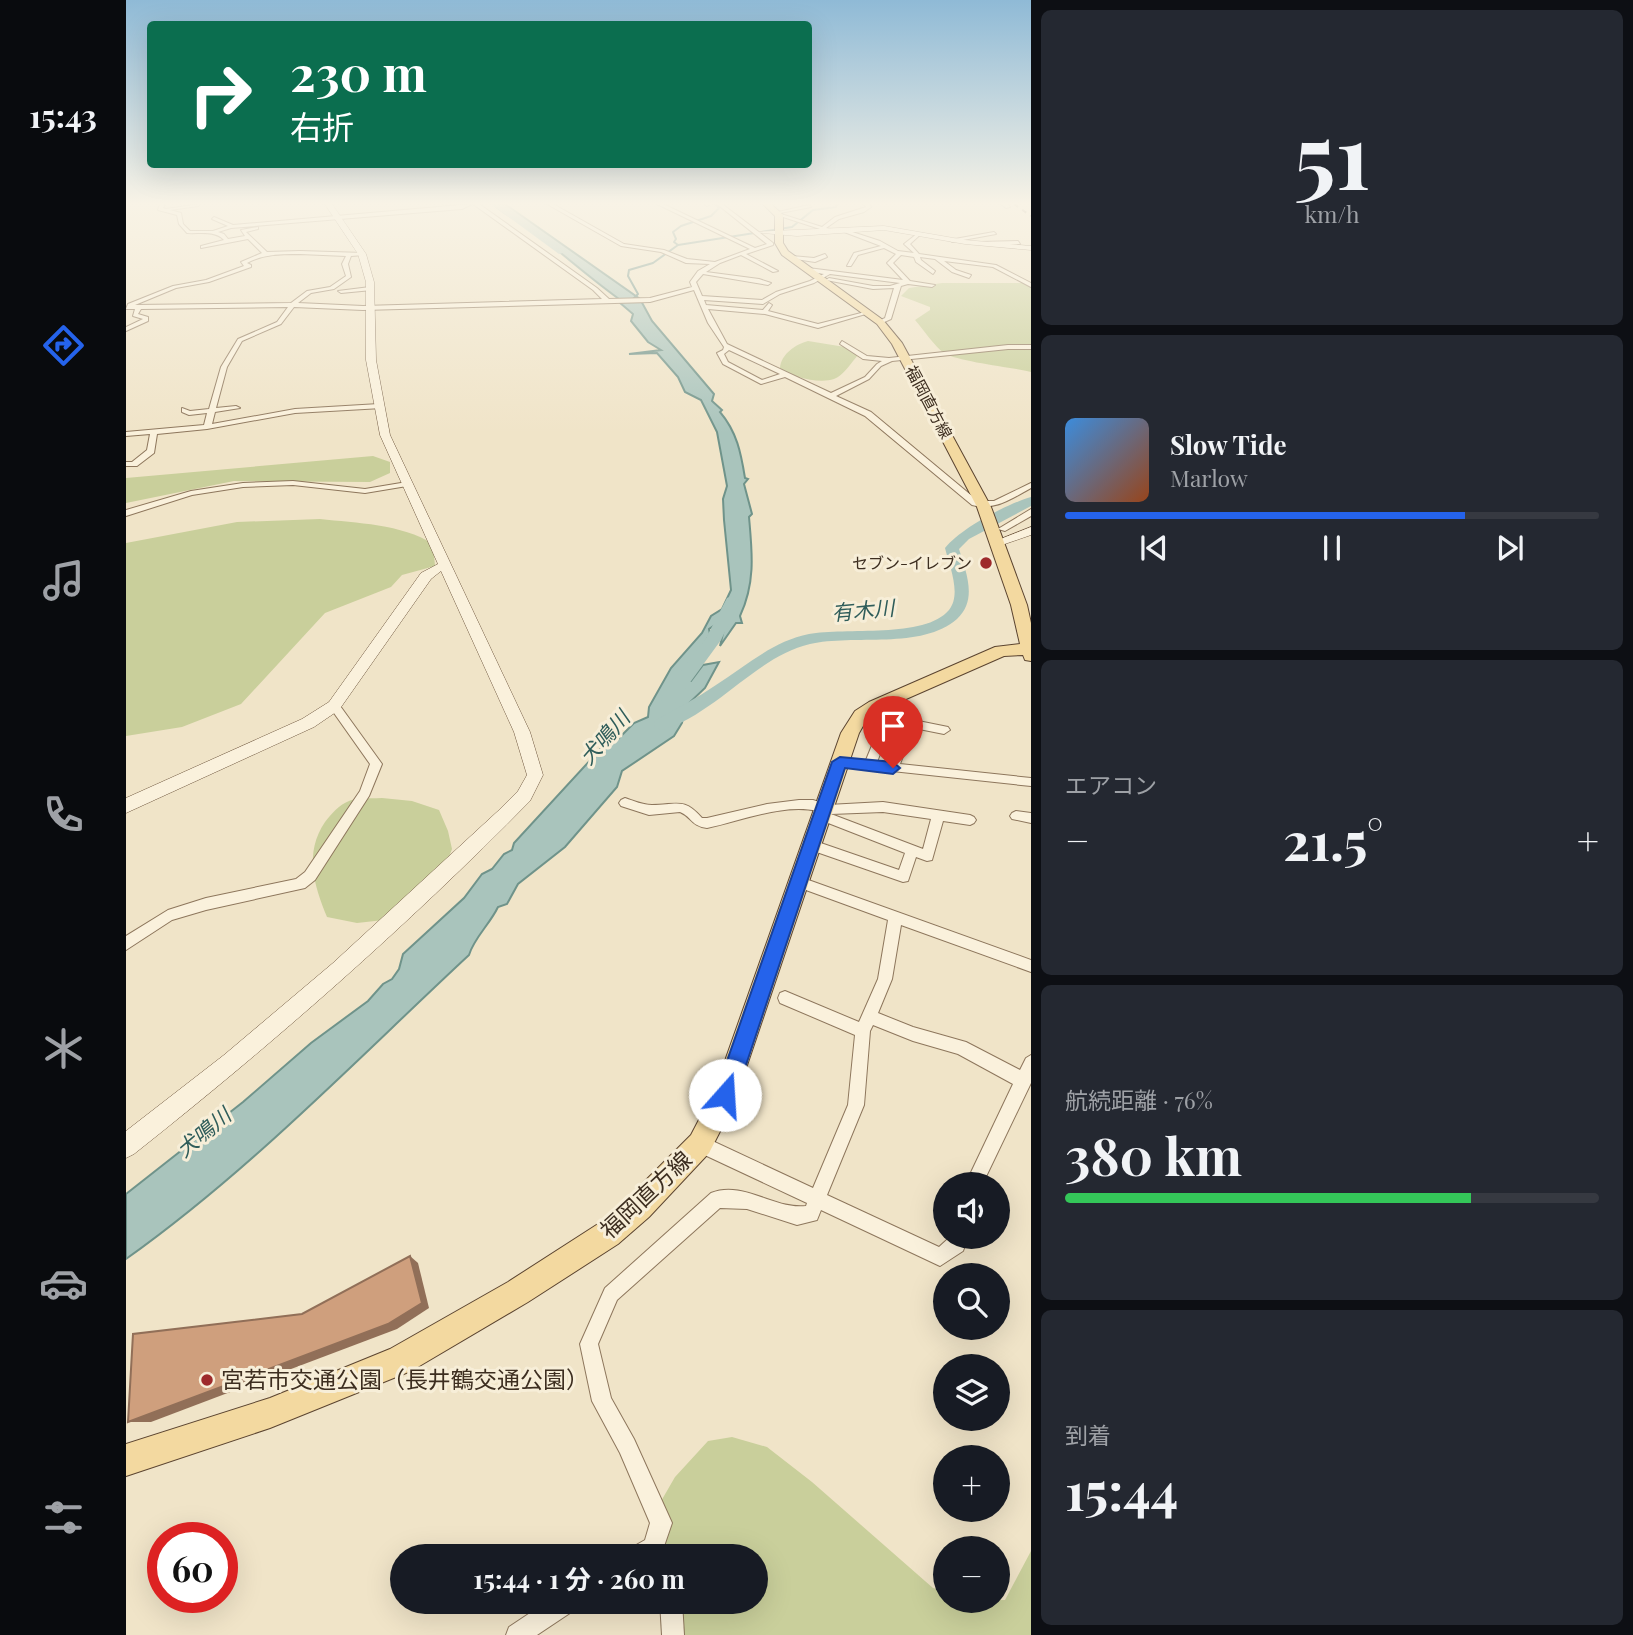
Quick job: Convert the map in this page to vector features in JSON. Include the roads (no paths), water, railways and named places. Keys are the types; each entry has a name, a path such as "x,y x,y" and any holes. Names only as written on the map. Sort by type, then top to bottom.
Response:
{"main road":[{"name":"福岡直方線","path":"126,1460 270,1413 400,1360 518,1293 608,1234 639,1207 700,1144 725,1095 850,733 864,713 1001,651 1030,652 999,534 893,336 880,322 827,280"}],"street":[{"path":"126,307 175,287 209,280"},
{"path":"207,427 224,367 240,340 279,323 292,305 309,292 337,286 343,280"},
{"path":"126,1146 232,1063 340,970 524,796 535,775 522,732 385,435 371,360 369,280"},
{"path":"583,280 607,302"},
{"path":"694,280 694,288 719,339 727,346 832,395 884,426 975,503 985,509 1031,485"},
{"path":"758,280 768,283"},
{"path":"764,302 771,295 813,280"},
{"path":"838,280 892,288 908,282"},
{"path":"898,280 932,285"},
{"path":"880,322 888,319 898,285"},
{"path":"126,307 370,307 607,302 650,300 694,288"},
{"path":"341,291 370,289"},
{"path":"700,298 770,303 765,312"},
{"path":"704,307 765,312 818,326 867,312"},
{"path":"126,329 145,321 146,318 135,314 138,308"},
{"path":"842,343 865,358 891,359 1031,347"},
{"path":"727,346 726,351 720,353 725,363 761,382 787,374"},
{"path":"832,395 867,378 879,365 891,359"},
{"path":"126,434 207,427 295,411 379,406"},
{"path":"185,410 189,413 236,408"},
{"path":"126,464 134,464 151,451 154,432"},
{"path":"126,513 191,493 243,485 293,484 365,491 407,484"},
{"path":"999,534 1031,512"},
{"path":"999,534 1031,531"},
{"path":"126,806 308,723 334,706 426,576 446,565"},
{"path":"126,943 168,916 206,904 300,884 310,876 365,793 376,764 334,706"},
{"path":"864,713 944,730"},
{"path":"870,765 888,719"},
{"path":"893,768 910,724"},
{"path":"840,762 1031,782"},
{"path":"625,803 649,810 680,807 688,810 699,822 707,823 762,810 814,803 823,811 927,856 938,815"},
{"path":"823,811 883,807 970,820"},
{"path":"1016,816 1031,818"},
{"path":"812,845 903,877 912,850"},
{"path":"800,882 1031,966"},
{"path":"654,1544 661,1523 627,1446 601,1401 589,1344 611,1294 717,1199 747,1200 797,1216 811,1214 856,1105 865,1023 885,979 895,917"},
{"path":"785,998 865,1023 961,1047 1019,1078"},
{"path":"979,1172 1019,1078 1031,1063"},
{"path":"700,1144 819,1191 940,1257 951,1249"},
{"path":"517,1635 548,1614"},
{"path":"672,1614 673,1635"}],"water":[{"path":"595,280 613,280 640,299 652,321 714,394 712,401 722,410 720,412 734,435 745,478 748,479 744,484 752,514 749,517 751,579 740,616 742,623 736,623 720,646 725,625 715,625 709,629 710,634 682,680 691,681 703,665 719,662 705,688 685,707 682,723 674,736 622,771 617,787 565,847 518,884 507,904 498,907 469,955 260,1151 217,1189 126,1259 126,1194 392,979 399,969 403,954 464,898 482,874 492,869 504,854 512,850 514,843 606,743 617,740 634,723 648,717 649,707 671,668 702,633 711,616 722,609 731,590 723,499 727,486 717,432 701,400 685,392 678,377 657,353 629,354 661,350 648,342 631,321 633,314"}],"waterway":[{"path":"630,280 638,294 632,300"},
{"name":"有木川","path":"662,724 714,694 774,654 797,643 824,637 907,632 943,623 954,614 961,599 961,582 952,548 964,536 1031,501"},
{"name":"犬鳴川","path":"669,699 713,640 732,601"}],"place":[{"name":"セブン-イレブン","path":"986,563"},
{"name":"宮若市交通公園（長井鶴交通公園）","path":"207,1380"}]}
